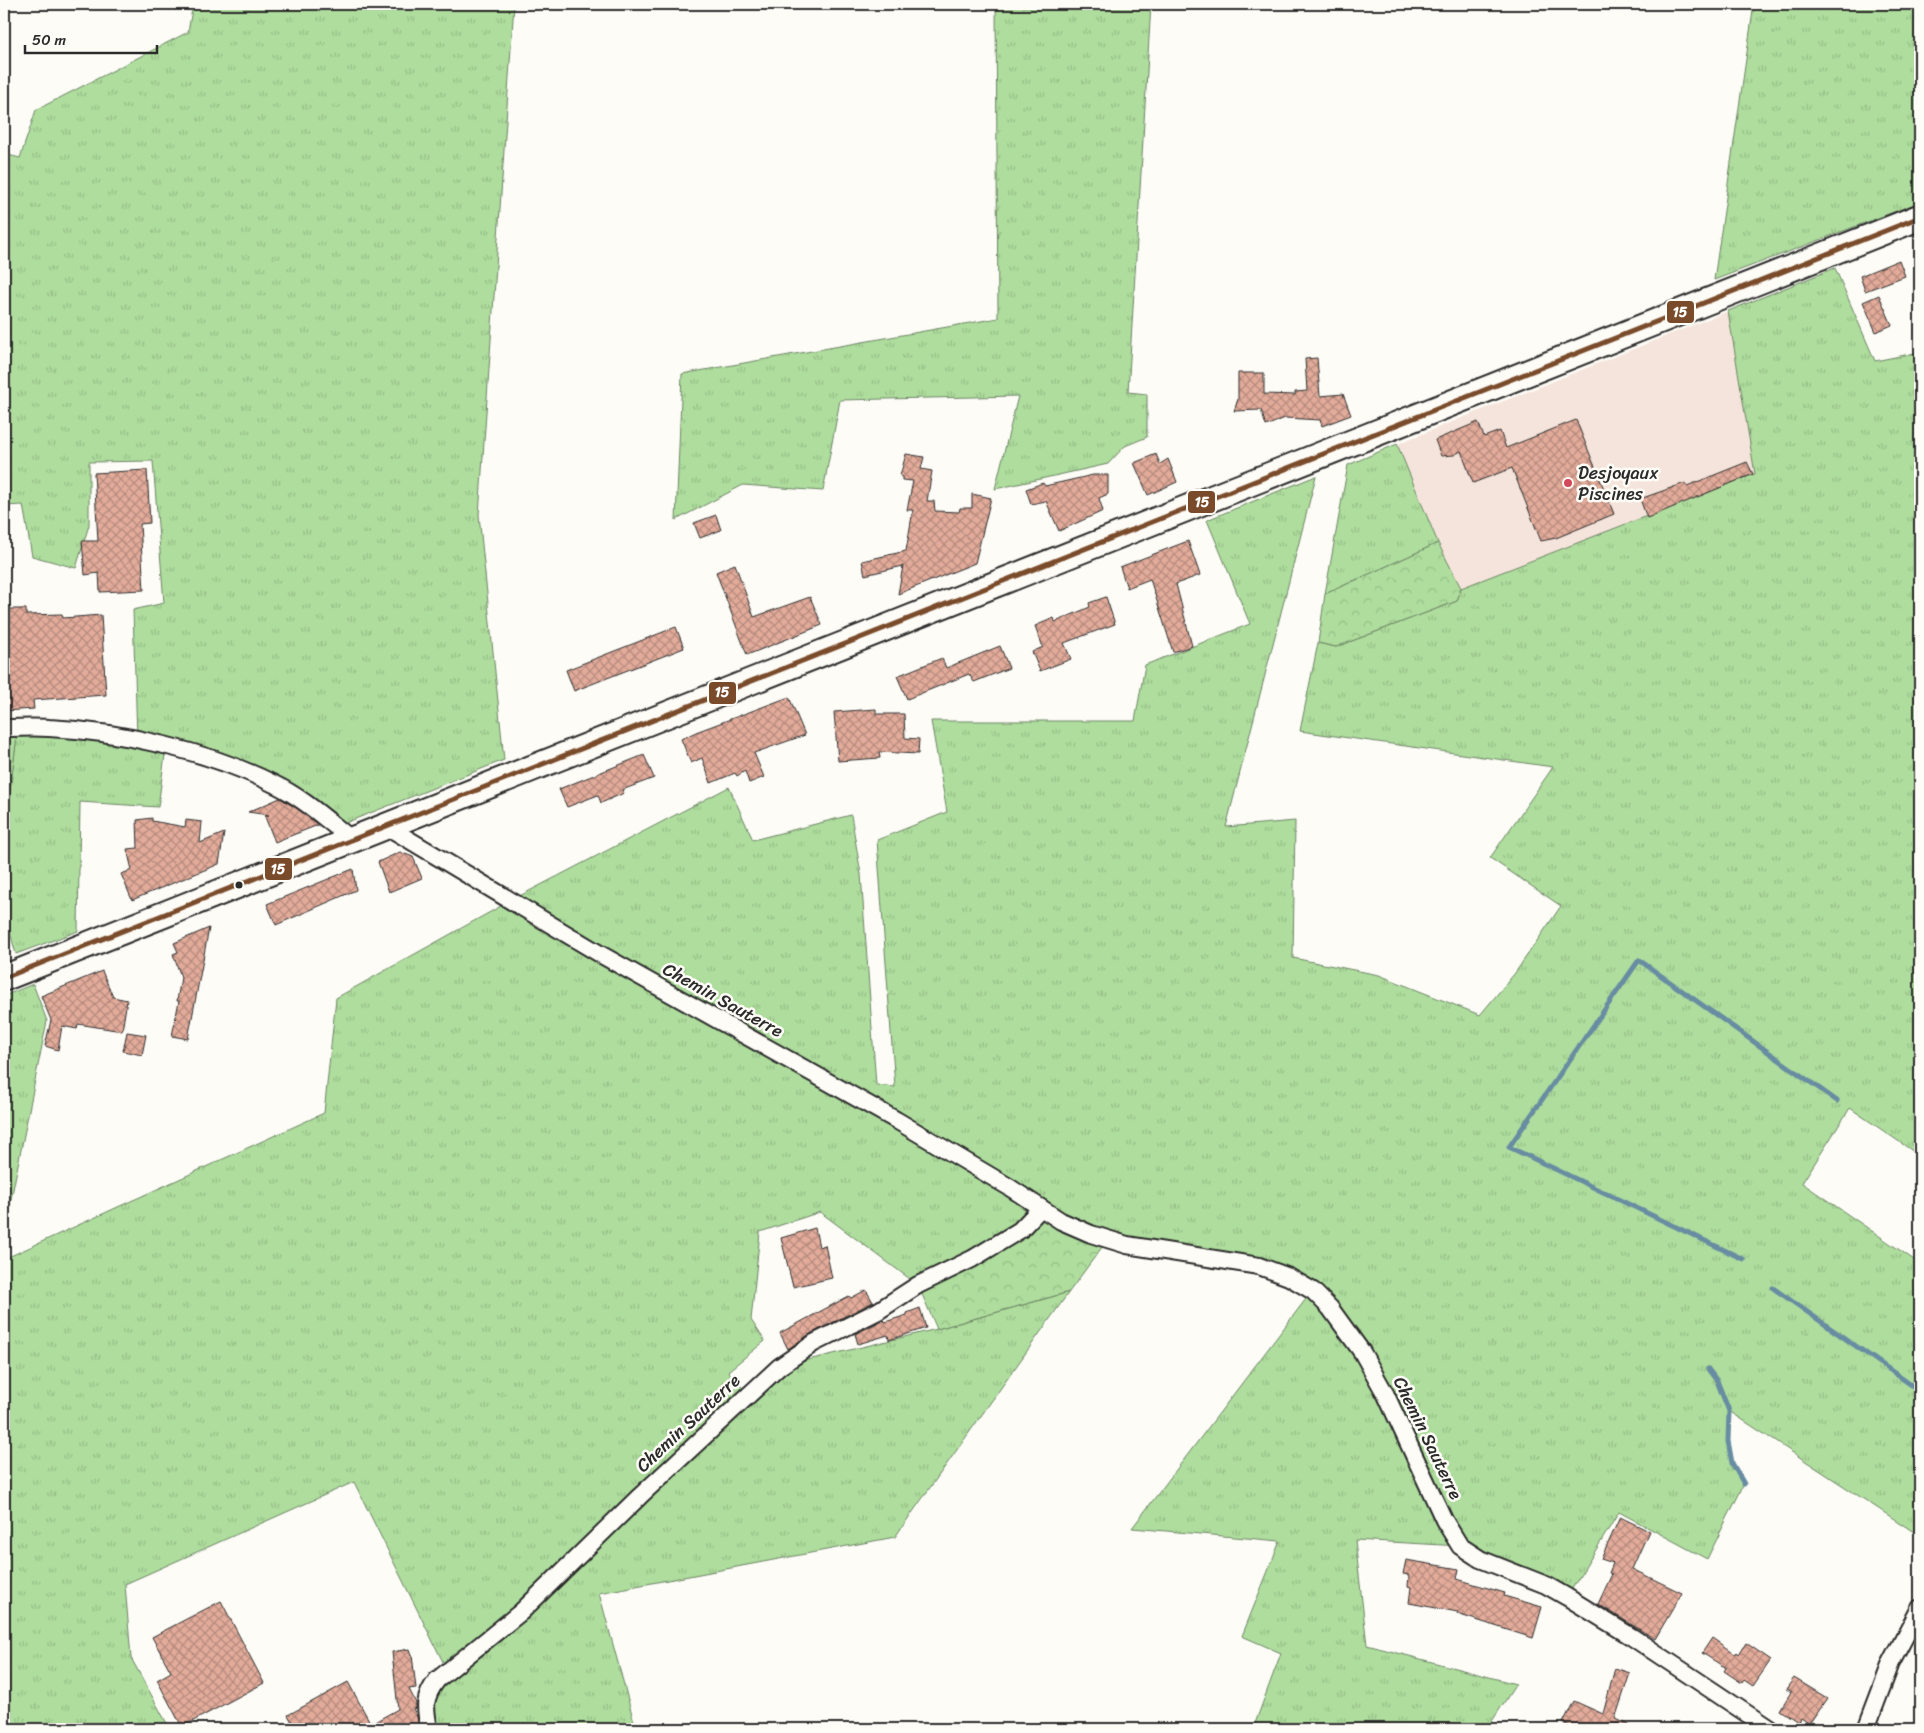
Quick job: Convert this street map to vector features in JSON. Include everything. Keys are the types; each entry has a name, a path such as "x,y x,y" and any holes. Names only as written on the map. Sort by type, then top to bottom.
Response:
{"main road":[{"path":"4,978 1920,217"}],"street":[{"path":"4,728 50,728 138,739 210,758 275,784 351,840"},
{"name":"Chemin Sauterre","path":"386,826 461,873 616,963 896,1120 1009,1187 1061,1221 1127,1245 1258,1266 1289,1277 1313,1291 1330,1308 1362,1352 1399,1422 1444,1520 1460,1546 1480,1559 1546,1586 1567,1598 1632,1637 1770,1729"},
{"name":"Chemin Sauterre","path":"429,1729 425,1702 429,1690 437,1680 521,1612 633,1502 779,1367 814,1343 878,1310 918,1285 972,1259 1020,1230 1041,1208"},
{"path":"1866,1729 1891,1663 1920,1608"}],"shaded area":[{"path":"1728,311 1756,474 1461,588 1438,543 1397,444"}],"green space":[{"path":"193,4 514,4 479,515 504,760 335,827 303,803 166,747 158,807 80,802 78,931 16,954 4,911 4,837 18,728 137,739 133,610 164,603 153,461 89,462 89,525 76,568 32,556 23,505 4,506 4,154 20,158 36,110 188,32"},
{"path":"996,4 1151,4 1128,392 1147,394 1147,437 1125,446 1108,464 995,489 1018,396 840,400 823,491 743,485 676,520 682,374 998,318"},
{"path":"1754,4 1920,4 1920,202 1714,280"},
{"path":"1835,268 1875,361 1920,352 1920,1156 1850,1108 1802,1183 1920,1264 1920,1377 1914,1386 1920,1391 1920,1536 1729,1411 1728,1441 1732,1463 1744,1484 1707,1559 1619,1512 1567,1597 1460,1546 1355,1540 1367,1645 1516,1684 1487,1729 1253,1729 1281,1653 1242,1636 1280,1541 1132,1528 1312,1291 1289,1277 1108,1239 918,1285 820,1212 760,1232 751,1320 765,1341 728,1371 748,1394 779,1367 937,1329 1069,1292 895,1537 599,1593 636,1729 429,1729 427,1717 447,1670 354,1482 125,1584 131,1658 170,1729 4,1729 4,1259 324,1113 336,998 510,901 729,787 753,840 851,815 861,874 876,1085 895,1087 877,840 947,812 931,721 1135,721 1145,665 1250,624 1207,520 1316,476 1226,827 1295,821 1293,958 1379,975 1480,1015 1515,973 1561,906 1490,858 1553,767 1300,731 1318,643 1336,647 1457,601 1461,588 1755,474 1728,311"},
{"path":"1397,444 1438,543 1325,594 1348,465"},
{"path":"1438,543 1461,588 1457,601 1336,647 1318,643 1325,594"},
{"path":"4,728 18,728 4,837"},
{"path":"33,984 47,1021 4,1234 4,996"},
{"path":"1041,1208 1108,1239 1069,1292 937,1329 918,1285"}],"building":[{"path":"1899,260 1905,276 1865,291 1860,276"},
{"path":"1879,295 1892,325 1876,332 1863,302"},
{"path":"1317,358 1320,396 1343,394 1351,415 1322,426 1320,420 1285,418 1266,426 1261,410 1234,411 1238,399 1238,373 1264,373 1264,394 1295,395 1295,392 1307,391 1305,359"},
{"name":"Desjoyaux Piscines","path":"1576,420 1614,514 1556,538 1541,541 1512,468 1473,483 1461,451 1454,455 1441,456 1435,440 1478,422 1484,437 1500,431 1506,448"},
{"path":"906,454 924,457 921,469 932,471 927,501 934,501 935,511 959,512 960,508 972,508 972,494 991,498 975,563 898,594 903,566 865,575 862,561 906,551 913,510 907,510 913,481 902,480 900,476"},
{"path":"1156,454 1160,464 1168,459 1177,482 1148,495 1134,463"},
{"path":"1747,462 1753,474 1647,518 1640,499 1685,483 1687,486"},
{"path":"147,470 150,523 140,524 144,590 100,592 99,573 85,575 82,541 98,541 94,473"},
{"path":"1093,475 1108,475 1108,494 1099,498 1103,511 1059,531 1046,501 1031,504 1026,489 1043,483 1045,486"},
{"path":"716,515 721,530 700,538 694,523"},
{"path":"1188,541 1200,575 1176,584 1192,646 1173,652 1150,579 1127,588 1120,567"},
{"path":"735,564 754,617 810,597 822,625 747,655 716,572"},
{"path":"1106,597 1115,624 1064,643 1071,659 1040,671 1032,652 1043,647 1035,626 1054,618 1055,622 1090,607 1089,603"},
{"path":"4,609 26,609 26,615 62,614 63,618 101,615 106,695 33,700 34,709 4,711"},
{"path":"676,627 684,648 574,691 566,670"},
{"path":"1000,646 1009,668 974,682 969,674 907,699 897,676 942,658 946,668"},
{"path":"789,697 805,735 754,753 764,777 749,783 745,771 737,776 735,773 711,783 702,758 691,763 681,739"},
{"path":"876,709 876,714 904,714 905,738 919,739 918,754 879,752 880,758 838,761 834,712"},
{"path":"644,755 654,778 622,790 624,793 601,803 598,795 567,807 559,789"},
{"path":"280,798 318,825 275,842 265,817 269,815 248,812"},
{"path":"152,818 152,821 185,827 186,820 202,822 200,843 224,833 219,864 132,900 121,874 132,870 127,849 138,848 137,820"},
{"path":"400,852 413,857 422,878 389,892 378,862"},
{"path":"353,869 356,890 276,925 267,904"},
{"path":"209,928 188,1039 172,1036 179,1001 177,1001 181,977 173,954 178,952 174,943"},
{"path":"102,971 113,997 127,1000 122,1031 78,1024 77,1029 62,1026 58,1050 45,1046 51,1020 41,996"},
{"path":"127,1032 146,1035 142,1055 123,1051"},
{"path":"815,1228 819,1247 825,1245 832,1278 793,1287 781,1238"},
{"path":"866,1290 873,1302 810,1334 788,1349 780,1333 849,1296 851,1298"},
{"path":"920,1308 926,1328 889,1340 888,1335 858,1344 855,1334 883,1320 885,1322 907,1315 907,1313"},
{"path":"1620,1517 1649,1531 1632,1569 1682,1593 1655,1639 1598,1604 1612,1574 1609,1573 1613,1563 1601,1559"},
{"path":"1406,1560 1459,1569 1457,1579 1505,1593 1504,1596 1542,1607 1533,1638 1457,1614 1458,1612 1409,1603 1411,1587 1408,1586 1409,1575 1403,1574"},
{"path":"221,1601 264,1683 182,1727 157,1680 171,1672 152,1637"},
{"path":"1712,1638 1735,1654 1737,1652 1739,1654 1746,1643 1771,1660 1753,1686 1744,1680 1742,1683 1724,1671 1726,1668 1702,1653"},
{"path":"409,1649 412,1655 416,1688 409,1689 416,1703 416,1708 413,1709 417,1716 419,1729 296,1729 288,1715 348,1682 371,1724 398,1709 392,1652"},
{"path":"1615,1668 1630,1673 1615,1719 1637,1729 1575,1729 1563,1723 1574,1701 1603,1714"},
{"path":"1794,1678 1827,1698 1809,1724 1800,1718 1798,1722 1780,1710 1791,1692 1786,1689"}],"waterway":[{"path":"1743,1259 1509,1147 1639,960 1837,1101"},
{"path":"1773,1288 1920,1391"},
{"path":"1708,1369 1717,1381 1729,1411 1728,1441 1732,1463 1744,1484"}],"transit line":[{"name":"15","path":"4,978 1920,217"}],"place":[{"name":"Desjoyaux Piscines","path":"1568,483"}]}
